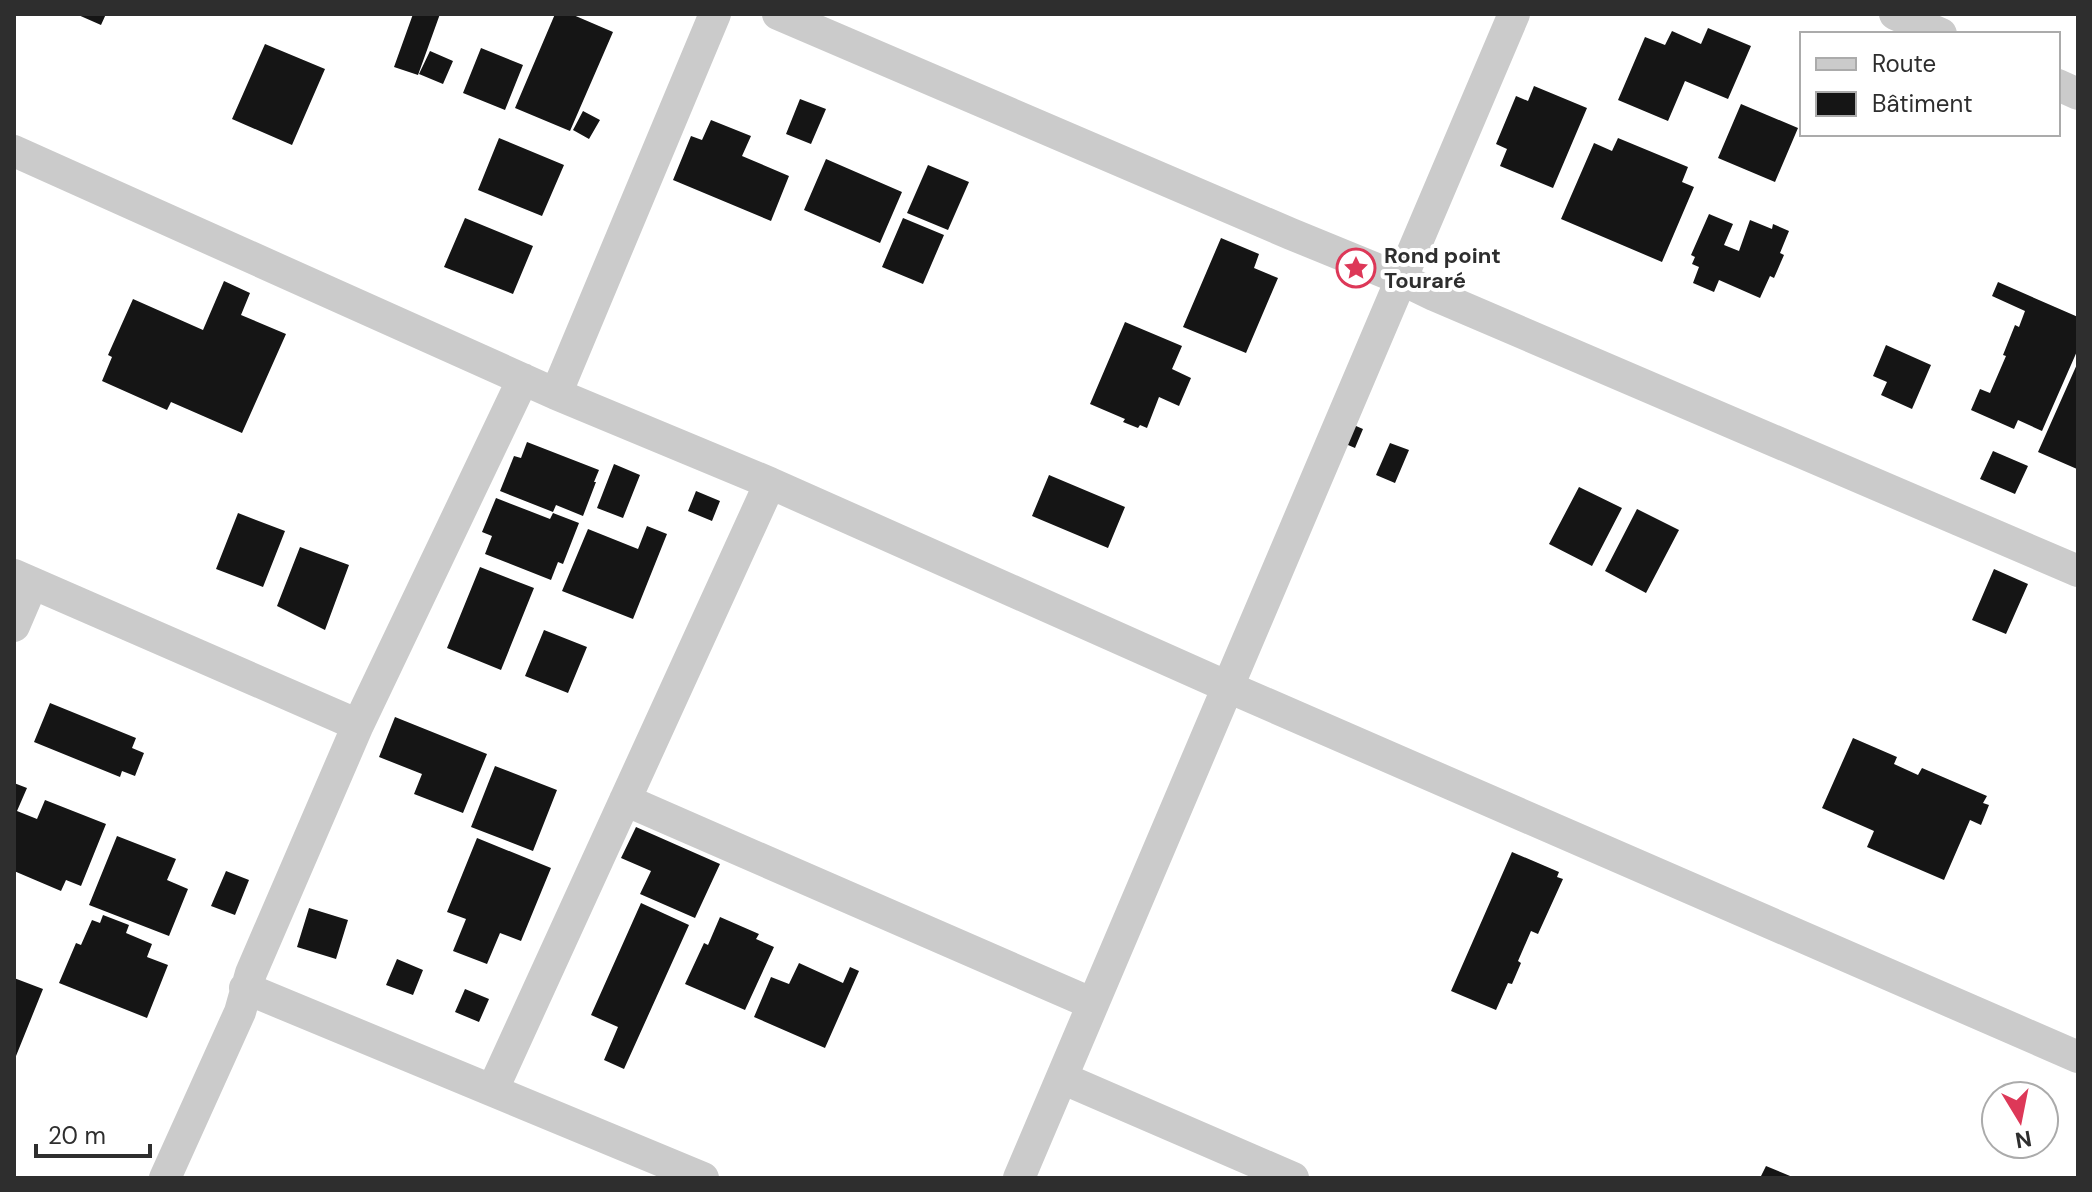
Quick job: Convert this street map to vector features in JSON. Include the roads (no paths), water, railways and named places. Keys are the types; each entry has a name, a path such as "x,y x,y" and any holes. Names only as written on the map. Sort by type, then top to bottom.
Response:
{"street":[{"path":"556,394 715,14"},
{"path":"778,14 2078,571"},
{"path":"1019,1178 1514,14"},
{"path":"1895,14 1936,32"},
{"path":"14,151 556,394 770,483 1228,687 2078,1057"},
{"path":"165,1178 240,1012 245,988 358,725 523,379"},
{"path":"493,1089 770,483"},
{"path":"14,626 23,580 358,725"},
{"path":"625,800 1093,1004"},
{"path":"245,988 703,1178"},
{"path":"1062,1078 1293,1178"}],"place":[{"name":"Rond point Touraré","path":"1356,268"}]}
